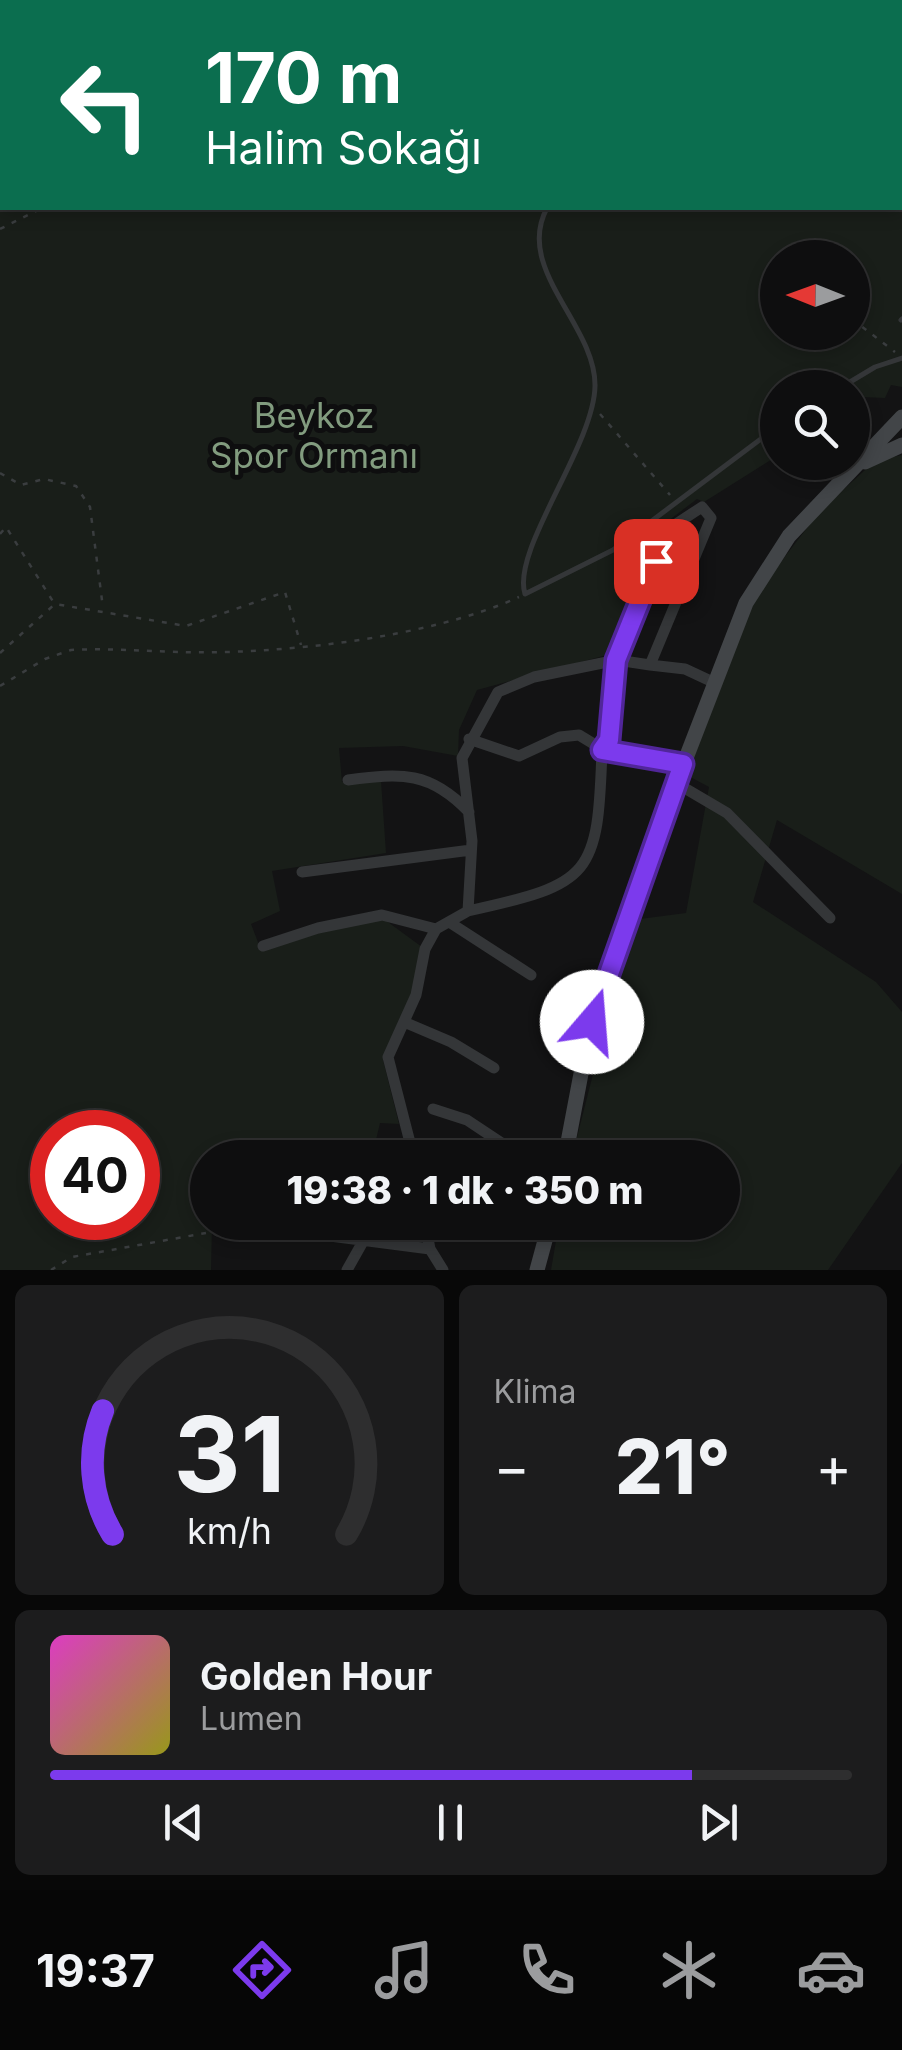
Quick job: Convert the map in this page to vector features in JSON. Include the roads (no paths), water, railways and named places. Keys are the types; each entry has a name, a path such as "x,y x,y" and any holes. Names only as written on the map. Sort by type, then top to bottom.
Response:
{"street":[{"path":"870,450 902,416"},
{"path":"870,458 902,445"},
{"path":"569,1140 592,1022 676,782 746,603 765,570 843,480"},
{"path":"409,1140 388,1068 416,995 424,950 436,929 468,911 553,890 580,869 593,850 602,750 609,740 616,660 670,528 702,507 710,518 650,665"},
{"path":"468,911 472,850 462,758 498,692 534,678 616,660 685,669 715,683"},
{"path":"469,739 519,756 560,738 579,735 602,750 683,764"},
{"path":"348,780 381,776 419,778 445,786 469,812"},
{"path":"676,782 728,813 830,918"},
{"path":"302,872 472,850"},
{"path":"263,946 318,928 382,915 436,929"},
{"path":"449,922 531,975"},
{"path":"404,1022 451,1042 494,1068"},
{"path":"433,1109 467,1120 497,1140"},
{"path":"346,1270 364,1240"},
{"path":"376,1240 430,1250"},
{"path":"429,1240 430,1250 443,1270"},
{"path":"537,1270 545,1240"}],"lane":[{"path":"546,210 538,236 541,257 594,364 593,406 523,568 525,594 613,550 674,500 760,439"},
{"path":"869,370 902,358"}],"park label":[{"name":"Beykoz Spor Ormanı","path":"314,435"}]}
